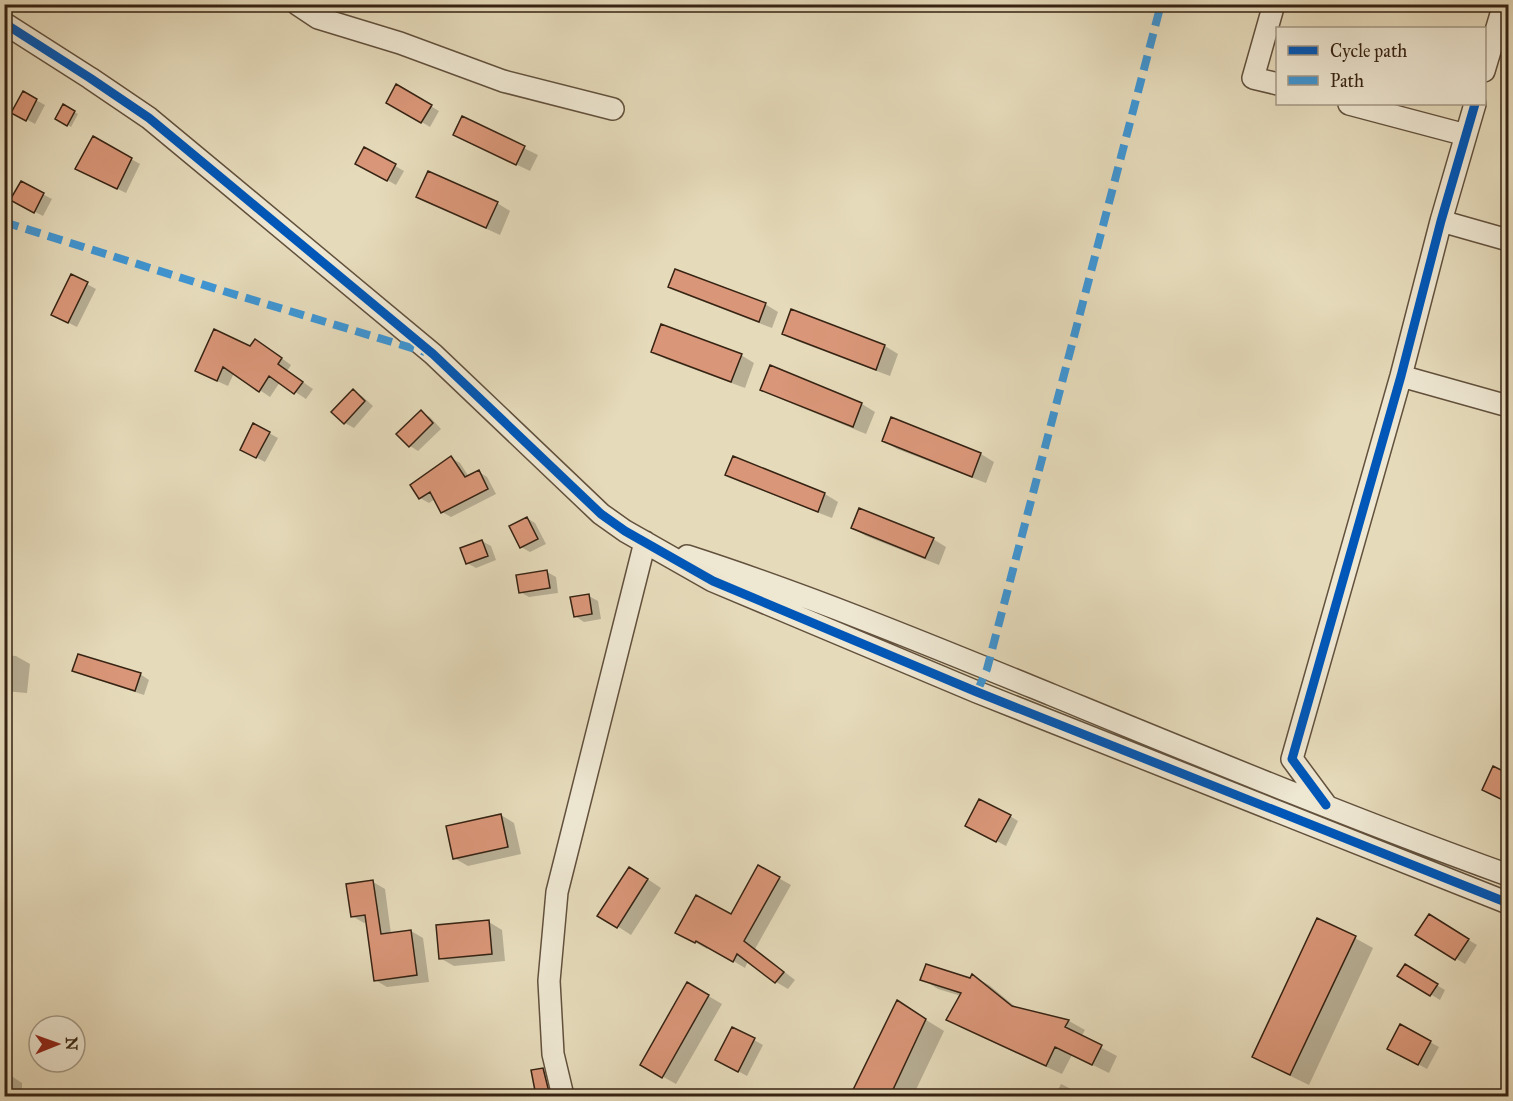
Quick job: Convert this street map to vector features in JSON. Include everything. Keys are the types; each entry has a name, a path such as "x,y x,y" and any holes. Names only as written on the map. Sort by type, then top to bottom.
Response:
{"street":[{"path":"297,4 318,18 400,43 503,81 613,109"},
{"path":"1274,4 1253,78 1276,84"},
{"path":"1486,67 1504,4"},
{"path":"4,23 149,118 434,354 601,514 625,531 713,581 832,632 977,692 1509,903"},
{"path":"1353,105 1466,135"},
{"path":"1326,806 1292,759 1401,376 1441,221 1475,105"},
{"path":"1441,221 1509,240"},
{"path":"1401,376 1509,406"},
{"path":"645,542 726,568 841,610 1326,806 1509,875"},
{"path":"563,1096 553,1054 549,981 557,892 645,542"},
{"path":"832,632 841,610"},
{"path":"1475,890 1485,867"}],"building":[{"path":"396,84 432,105 421,123 386,103"},
{"path":"23,91 37,99 26,121 11,113"},
{"path":"63,104 75,111 67,126 55,119"},
{"path":"462,116 525,146 516,165 453,135"},
{"path":"93,136 132,158 117,189 75,169"},
{"path":"364,147 396,164 387,181 355,164"},
{"path":"428,171 498,202 486,228 416,197"},
{"path":"21,181 44,193 34,213 10,200"},
{"path":"675,269 766,303 759,322 668,287"},
{"path":"71,274 88,282 68,323 51,315"},
{"path":"791,309 885,345 876,370 782,334"},
{"path":"661,324 742,354 731,382 651,352"},
{"path":"214,329 250,346 255,339 282,358 278,364 303,382 294,394 269,376 259,392 223,367 217,381 195,371"},
{"path":"770,365 862,403 853,427 760,390"},
{"path":"353,389 365,401 344,424 331,412"},
{"path":"421,410 433,423 409,447 396,434"},
{"path":"891,417 981,453 972,477 882,441"},
{"path":"253,423 270,432 256,458 240,450"},
{"path":"451,456 465,477 479,470 488,489 441,513 430,492 419,499 410,485"},
{"path":"733,456 825,493 818,512 725,475"},
{"path":"859,508 934,538 925,558 851,528"},
{"path":"527,517 538,539 520,548 509,526"},
{"path":"482,540 488,556 466,564 460,548"},
{"path":"547,570 550,588 519,593 516,575"},
{"path":"589,594 592,614 574,617 570,597"},
{"path":"78,654 141,673 135,691 72,671"},
{"path":"1493,766 1509,774 1509,803 1482,790"},
{"path":"979,799 1011,815 996,842 965,826"},
{"path":"501,814 508,847 453,859 446,826"},
{"path":"758,865 780,877 744,941 784,972 775,983 737,954 733,962 696,941 695,943 675,933 696,895 731,914"},
{"path":"629,867 648,879 617,928 597,916"},
{"path":"373,880 381,934 411,930 417,975 374,981 365,915 351,917 346,884"},
{"path":"1429,914 1469,939 1455,960 1415,935"},
{"path":"1317,918 1356,936 1290,1075 1252,1057"},
{"path":"489,920 492,954 439,959 436,925"},
{"path":"926,964 970,978 972,974 1012,1006 1069,1020 1065,1027 1102,1045 1092,1065 1055,1047 1046,1066 946,1020 961,993 920,980"},
{"path":"1405,964 1438,984 1430,996 1397,976"},
{"path":"687,982 709,995 662,1078 640,1065"},
{"path":"897,1000 926,1019 890,1096 850,1096"},
{"path":"1400,1024 1431,1041 1418,1065 1387,1049"},
{"path":"732,1027 755,1038 738,1072 715,1060"},
{"path":"543,1068 550,1096 536,1096 531,1070"}],"marked path":[{"path":"977,692 987,669 1161,4"},
{"path":"4,222 425,352"}],"cycle path":[{"path":"4,23 149,118 433,354 601,514 625,531 713,581 977,692 1508,903"},
{"path":"1326,805 1292,759 1401,376 1441,221 1475,105"}]}
